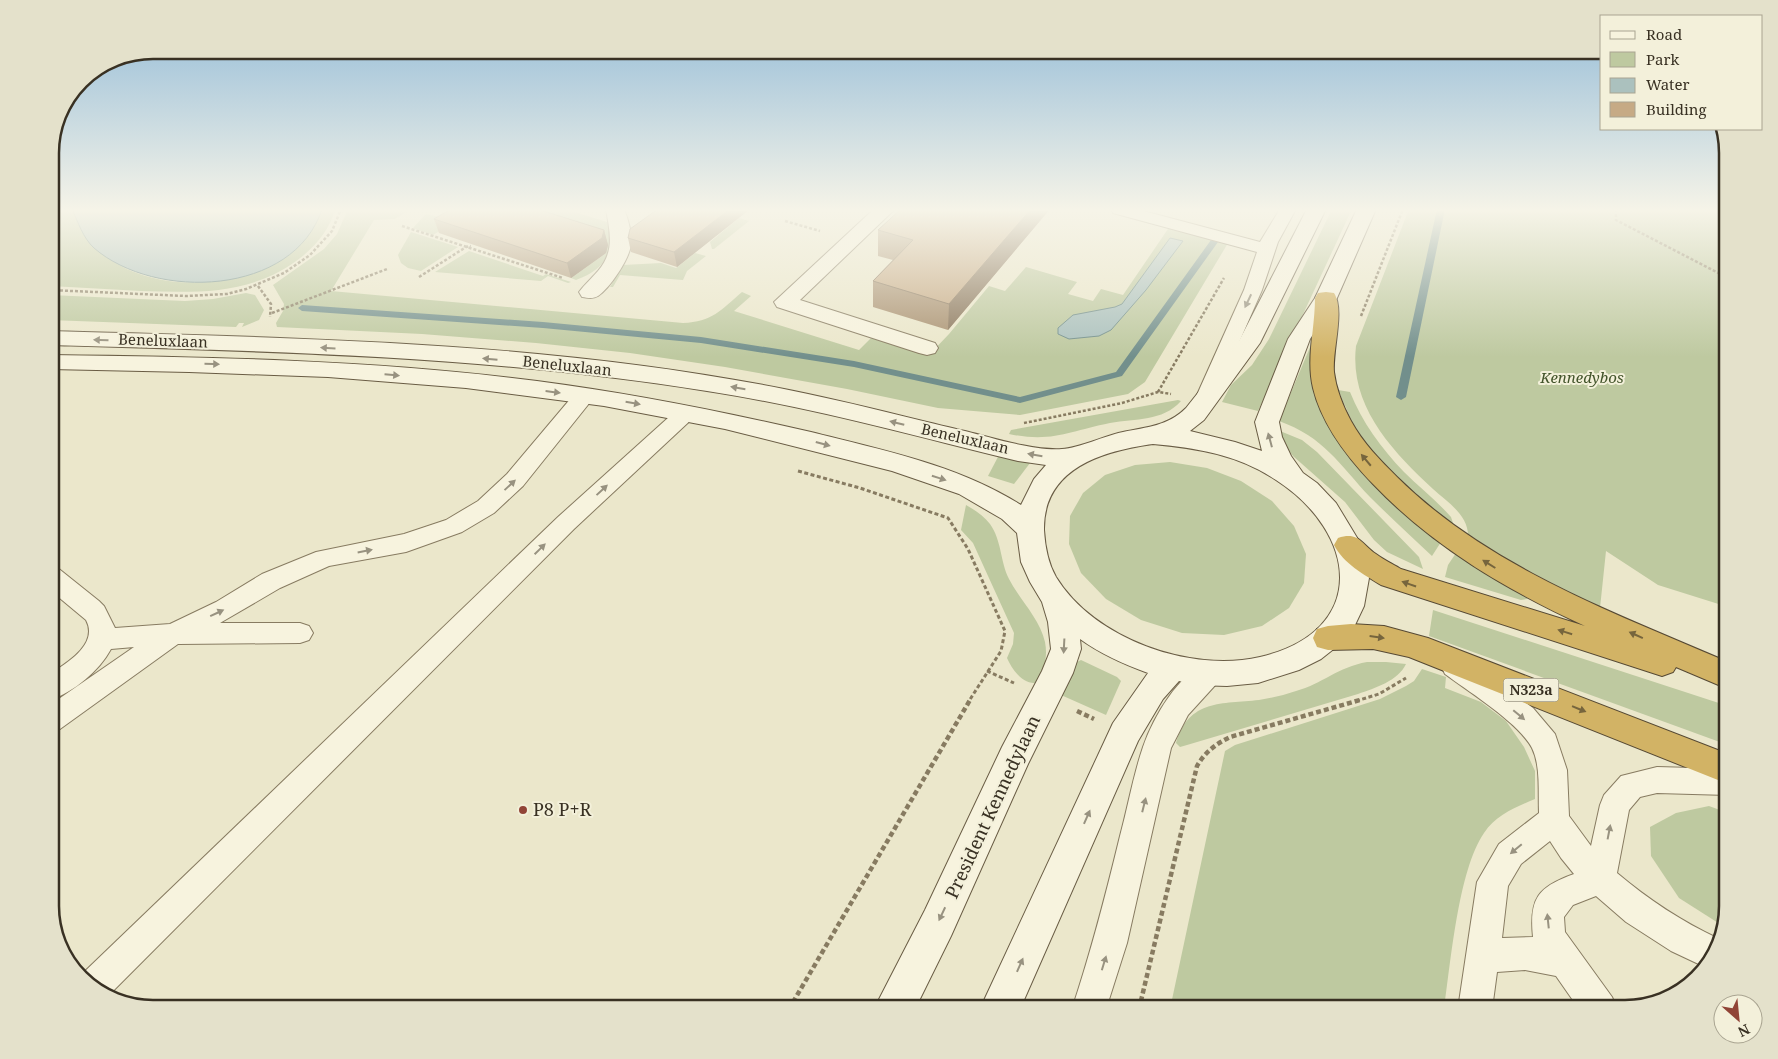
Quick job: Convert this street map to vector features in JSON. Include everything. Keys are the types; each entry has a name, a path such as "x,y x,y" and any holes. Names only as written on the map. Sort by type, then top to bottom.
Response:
{"highway":[{"path":"1326,298 1326,324 1322,353 1323,377 1328,398 1346,434 1360,454 1402,499 1466,550 1506,574 1549,596 1719,672"},
{"path":"1348,545 1372,566 1391,577 1719,681"},
{"name":"N323a","path":"1328,638 1350,635 1372,636 1394,640 1439,654 1719,765"}],"main road":[{"path":"590,292 610,268 615,258"},
{"path":"832,258 785,302 927,348"},
{"path":"1153,436 1185,424 1203,402 1249,342 1291,258"},
{"path":"1296,480 1270,464 1242,452 1213,443 1153,436 1125,439 1099,446 1076,456 1057,469 1042,486 1033,506 1029,528 1031,551 1040,575 1056,599 1077,621 1105,640 1137,656 1172,667 1209,673 1244,672 1277,666 1305,654 1328,638 1344,617 1353,594 1354,570 1348,545 1336,522 1324,507 1296,480 1274,451 1267,422 1300,339 1326,298 1344,258"},
{"name":"Beneluxlaan","path":"59,338 255,344 393,351 565,365 705,382 770,394 1018,452 1058,458 1076,456"},
{"name":"Beneluxlaan","path":"59,362 226,364 361,372 488,384 584,396 686,413 803,439 892,462 968,487 1002,504 1017,515 1029,528"},
{"name":"President Kennedylaan","path":"899,1000 938,923 1014,758 1057,673 1066,649 1063,622 1056,599"},
{"path":"1004,1000 1125,733 1152,690 1172,667"}],"lane":[{"path":"1203,402 1253,290 1263,258"},
{"path":"59,714 172,634 226,609 271,581 325,558 406,543 462,521 486,507 515,480 584,396"},
{"path":"98,982 566,523 686,413"},
{"path":"59,583 95,613 103,625 102,640 95,652 82,667 59,683"},
{"path":"102,640 172,634 300,633"},
{"path":"1439,654 1523,717 1545,743 1552,770 1554,819 1572,848 1600,879 1637,910 1683,939 1708,951"},
{"path":"1091,1000 1110,943 1157,748 1167,722 1184,697 1209,673"},
{"path":"1600,879 1615,806 1631,785 1657,780 1719,782"},
{"path":"1476,1000 1493,882 1510,854 1554,819"},
{"path":"1593,1000 1549,936 1547,912 1562,894 1600,879"},
{"path":"1482,960 1502,953 1528,952 1567,964"}],"path":[{"path":"59,290 199,297 232,293 258,286 280,276 305,258"},
{"path":"419,277 448,258"},
{"path":"499,258 539,272 547,272 573,282 590,292"},
{"path":"1018,424 1122,404 1158,392 1235,258"},
{"path":"1360,317 1384,258"},
{"path":"1690,258 1719,273"},
{"path":"271,313 387,269"},
{"path":"258,286 271,302 271,313 267,322"},
{"path":"794,1000 1003,644 1005,630 1003,624 964,541 948,518"},
{"path":"1141,1000 1197,766"}],"green space":[{"path":"59,258 110,258 129,270 159,279 192,283 225,280 257,271 282,258 299,258 266,278 227,289 185,292 59,286"},
{"path":"311,258 351,258 331,291 683,323 701,320 716,314 742,292 751,296 734,311 859,350 871,338 928,356 989,286 1005,291 1026,267 1077,282 1068,294 1093,301 1101,289 1123,295 1148,258 1219,258 1145,382 1128,394 1020,415 938,408 725,367 630,353 422,334 277,327 276,323 283,311 284,304 273,285"},
{"path":"399,258 440,258 421,271 408,268 401,263"},
{"path":"457,258 491,258 543,276 546,274 571,282 568,283 548,276 541,281 435,272"},
{"path":"598,258 605,258 601,265 586,276 576,280 571,278"},
{"path":"688,258 703,258 687,271 683,280 620,275 613,287 610,287 623,265 661,263 676,268"},
{"path":"1308,258 1329,258 1258,411 1222,402 1231,385 1252,365 1269,339"},
{"name":"Kennedybos","path":"1390,258 1719,258 1719,604 1658,585 1606,551 1600,608 1541,582 1468,537 1465,522 1461,516 1403,459 1376,426 1366,408 1359,388 1356,368 1356,346"},
{"path":"246,293 255,295 264,310 259,320 242,327 244,323 239,323 236,327 59,320 59,295 185,301 213,299"},
{"path":"1316,333 1314,380 1441,542 1432,556 1370,497 1319,443 1308,435 1279,421"},
{"path":"1338,390 1350,392 1360,414 1380,444 1404,472 1451,517 1453,523 1451,528 1383,466 1356,430"},
{"path":"1181,401 1166,413 1148,418 1110,423 1049,437 1009,434 1011,430"},
{"path":"1280,431 1302,440 1317,452 1419,557 1423,569 1387,552 1374,540 1345,502 1293,456 1287,448"},
{"path":"999,455 1030,463 1014,484 988,476"},
{"path":"1170,462 1207,468 1241,481 1272,501 1294,526 1306,554 1304,583 1289,608 1262,626 1224,635 1182,633 1141,620 1106,599 1081,573 1069,544 1070,516 1083,493 1105,475 1135,465"},
{"path":"966,505 985,518 990,524 999,544 1009,579 1039,625 1045,642 1046,658 1037,683 1022,679 1007,658 1013,644 1014,633 973,543 961,530"},
{"path":"1456,553 1528,597 1527,599 1521,600 1445,577 1448,565"},
{"path":"1433,610 1719,703 1719,742 1429,636"},
{"path":"1081,660 1117,677 1121,681 1106,715 1061,695 1077,662"},
{"path":"1367,662 1406,664 1398,675 1392,679 1358,694 1180,747 1176,743 1189,718 1208,706 1259,700 1287,694 1305,688 1357,664"},
{"path":"1422,669 1446,677 1445,688 1481,702 1506,721 1524,747 1535,771 1535,799 1500,816 1494,821 1484,833 1475,850 1468,870 1457,918 1445,1000 1172,1000 1225,751 1235,745 1380,699 1414,681"},
{"path":"1709,806 1719,810 1717,922 1679,898 1651,856 1650,827 1676,813"}],"water":[{"path":"110,258 284,258 254,274 220,281 186,282 151,276 120,265"},
{"path":"1155,258 1170,258 1146,290 1111,330 1099,336 1069,339 1058,334 1058,328 1073,315 1122,304"}],"building":[{"path":"553,258 573,258 567,263"},
{"path":"895,258 988,258 949,304 873,281"}],"waterway":[{"path":"302,308 543,325 701,340 854,364 1020,400 1119,374 1202,258"},
{"path":"1401,397 1430,258"}],"place":[{"name":"P8 P+R","path":"523,810"}]}
